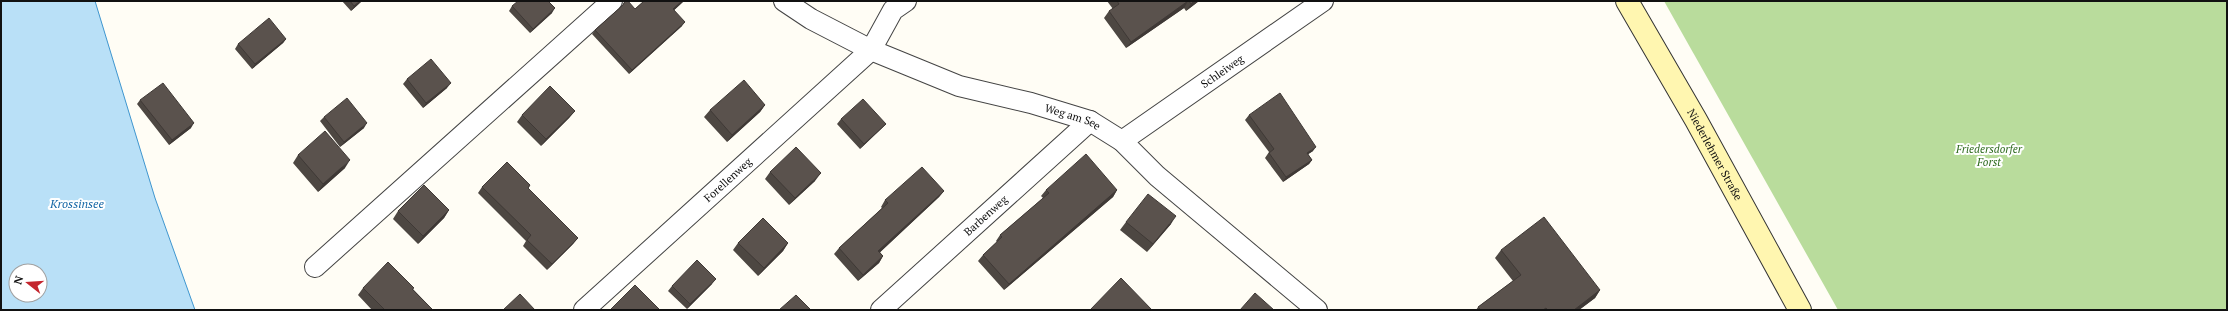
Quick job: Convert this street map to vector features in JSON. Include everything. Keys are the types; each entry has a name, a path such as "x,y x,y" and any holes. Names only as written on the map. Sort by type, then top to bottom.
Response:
{"main road":[{"name":"Niederlehmer Straße","path":"1627,1 1692,114 1800,310"}],"lane":[{"path":"316,267 612,1"},
{"name":"Weg am See","path":"784,1 811,19 871,50 959,86 1031,103 1090,121 1122,141 1157,176 1317,310"},
{"name":"Forellenweg","path":"584,310 871,50 893,10 906,1"},
{"name":"Schleiweg","path":"1122,141 1323,1"},
{"name":"Barbenweg","path":"882,310 1090,121"}],"green space":[{"name":"Friedersdorfer Forst","path":"1664,1 2227,1 2227,310 1838,310"}],"water":[{"name":"Krossinsee","path":"1,1 95,1 155,198 195,310 1,310"}],"building":[{"path":"350,1 360,1 354,6"},
{"path":"518,1 548,1 555,8 533,29 512,6"},
{"path":"625,1 628,1 635,9 644,1 682,1 673,9 685,22 632,70 595,30 623,5"},
{"path":"1117,1 1188,1 1131,42 1109,11 1119,4"},
{"path":"269,18 286,39 255,64 238,44"},
{"path":"431,59 451,83 426,103 407,79"},
{"path":"744,80 765,105 732,135 710,110"},
{"path":"163,83 194,123 172,140 140,100"},
{"path":"550,86 575,111 546,139 522,115"},
{"path":"1280,93 1316,147 1307,153 1312,160 1286,177 1269,153 1274,149 1249,115"},
{"path":"347,98 367,123 344,142 324,117"},
{"path":"863,99 886,124 864,144 841,119"},
{"path":"325,131 350,160 323,184 298,155"},
{"path":"796,147 821,173 795,198 770,172"},
{"path":"1086,154 1117,190 1009,284 983,255 1002,237 1000,235 1049,193 1046,190"},
{"path":"507,162 530,185 528,188 578,238 552,264 527,240 531,235 482,187"},
{"path":"922,167 944,191 878,251 883,256 863,275 839,248 888,203 885,200"},
{"path":"424,185 449,210 423,236 398,211"},
{"path":"1148,194 1176,216 1153,244 1126,222"},
{"path":"1544,217 1600,290 1574,310 1548,310 1546,308 1543,310 1481,310 1478,307 1521,275 1501,250"},
{"path":"763,218 788,243 764,268 738,243"},
{"path":"697,260 716,279 690,304 672,286"},
{"path":"388,262 433,310 385,310 363,288"},
{"path":"1121,278 1152,310 1090,310"},
{"path":"635,285 660,310 610,310"},
{"path":"1255,293 1274,310 1240,310"},
{"path":"520,294 535,310 503,310"},
{"path":"796,295 811,310 779,310"}]}
